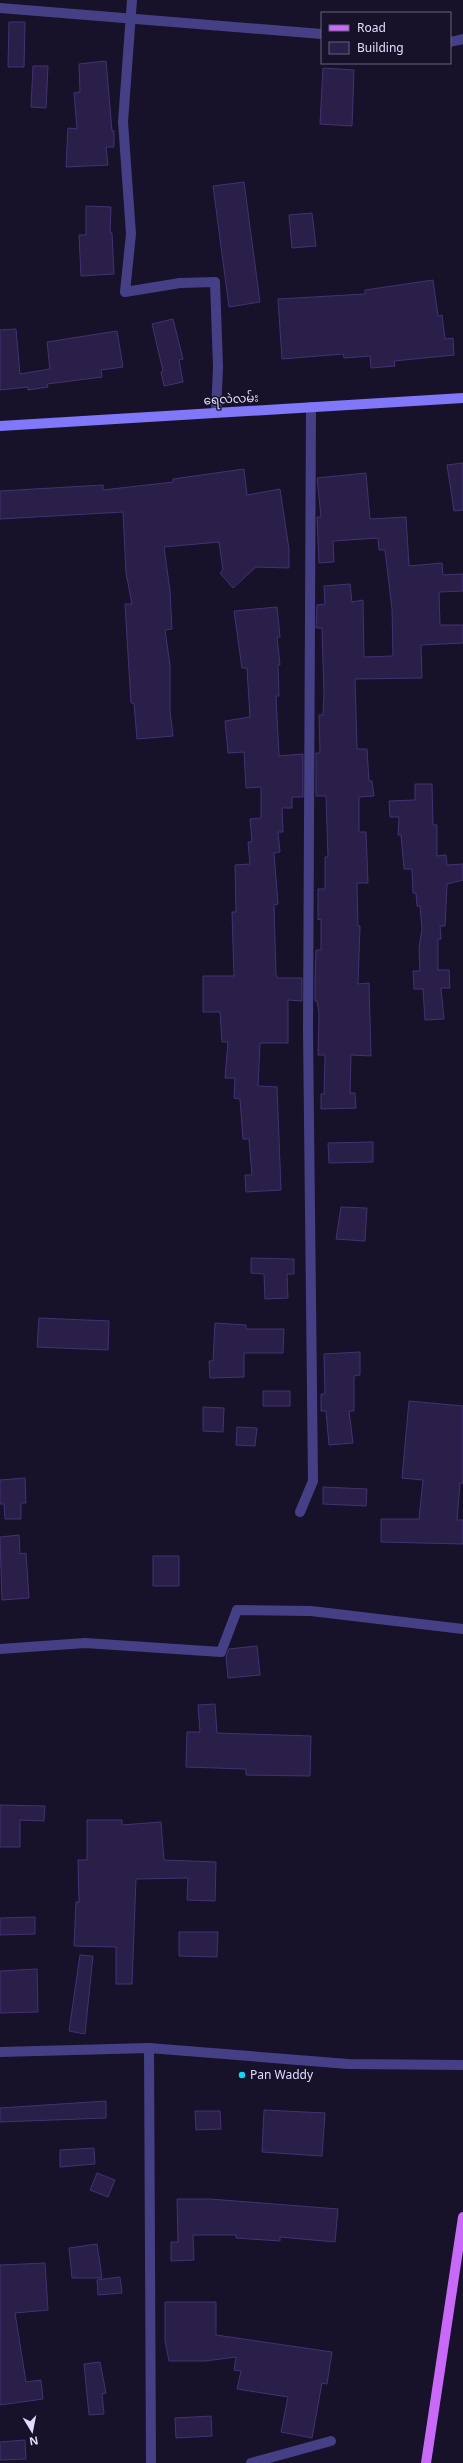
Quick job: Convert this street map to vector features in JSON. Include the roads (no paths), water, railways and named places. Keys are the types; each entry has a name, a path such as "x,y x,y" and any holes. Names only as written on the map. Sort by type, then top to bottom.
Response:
{"main road":[{"name":"ရေလဲလမ်း","path":"0,426 463,398"},
{"path":"426,2463 463,2217"}],"street":[{"path":"132,0 132,19 123,122 131,234 125,292 180,283 215,282 218,367 216,413"},
{"path":"0,8 321,34"},
{"path":"451,42 463,39"},
{"path":"300,1512 313,1481 308,1030 311,407"},
{"path":"0,1649 86,1643 221,1652 237,1610 311,1612 463,1629"},
{"path":"149,2048 151,2463"},
{"path":"0,2052 149,2048 348,2064 463,2065"},
{"path":"251,2463 331,2441"}],"place":[{"name":"Pan Waddy","path":"242,2075"}]}
